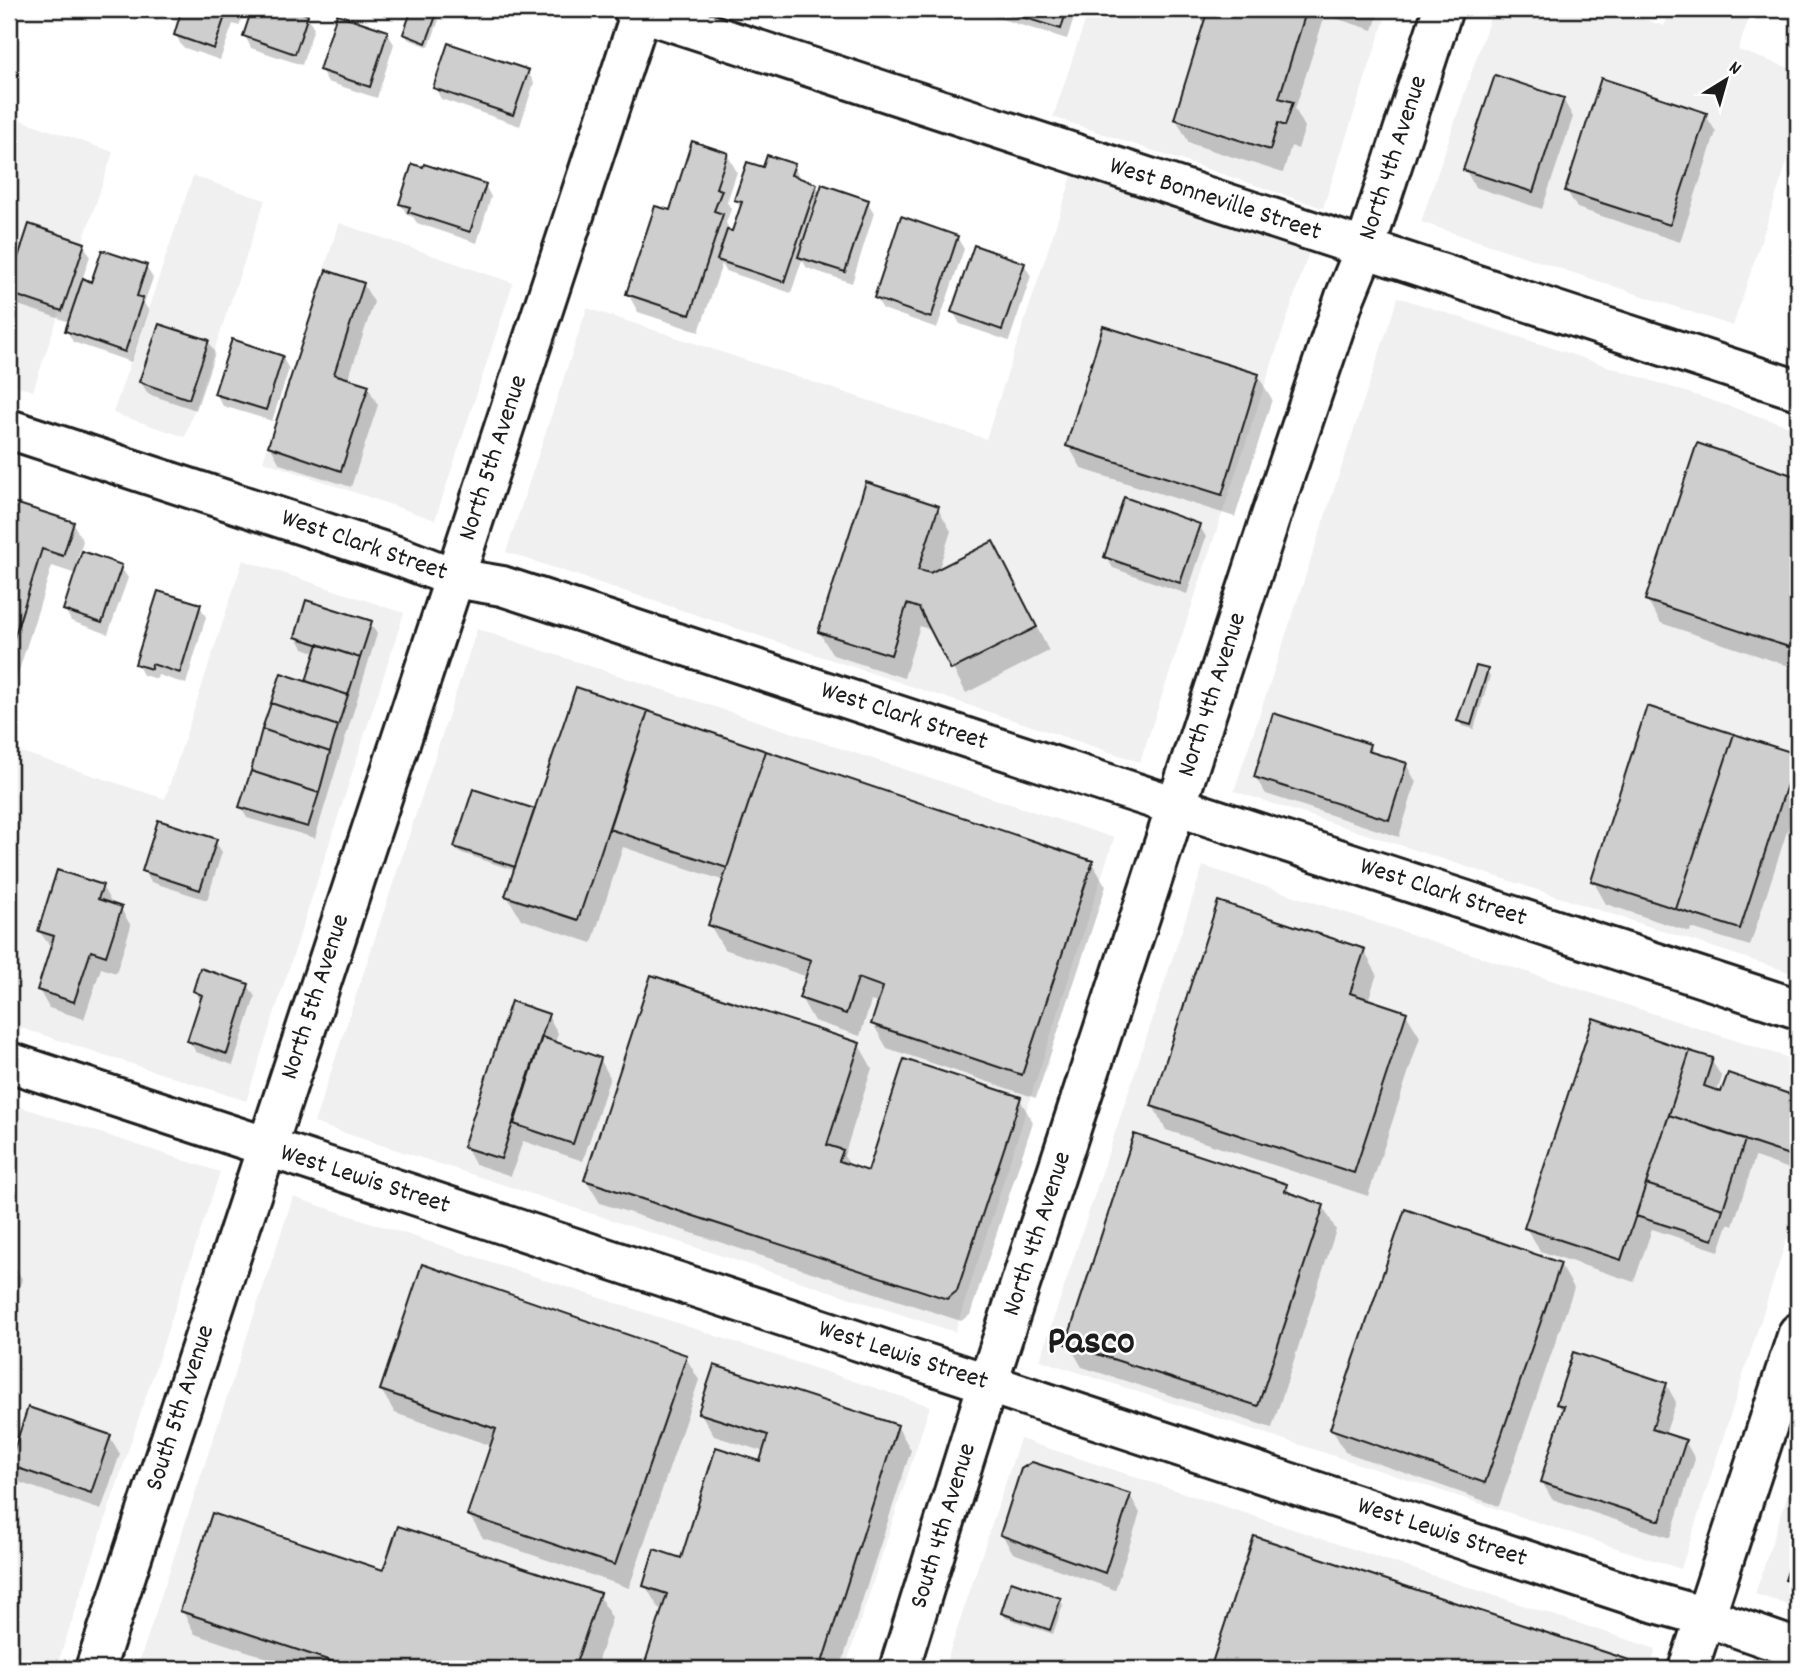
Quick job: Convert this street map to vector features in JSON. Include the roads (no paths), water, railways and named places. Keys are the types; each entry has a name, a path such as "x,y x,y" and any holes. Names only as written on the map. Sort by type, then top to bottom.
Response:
{"street":[{"name":"North 4th Avenue","path":"988,1383 1345,297 1365,248 1443,9"},
{"name":"West Bonneville Street","path":"639,10 1798,390"},
{"name":"North 5th Avenue","path":"267,1147 639,10"},
{"name":"West Clark Street","path":"9,429 402,558 455,578 514,590 1798,1009"},
{"name":"West Lewis Street","path":"9,1062 1656,1604 1706,1617 1798,1650"},
{"name":"South 5th Avenue","path":"94,1669 267,1147"},
{"path":"1688,1669 1798,1333"},
{"name":"South 4th Avenue","path":"899,1669 988,1383"}],"district":[{"name":"Pasco","path":"1091,1344"}]}
